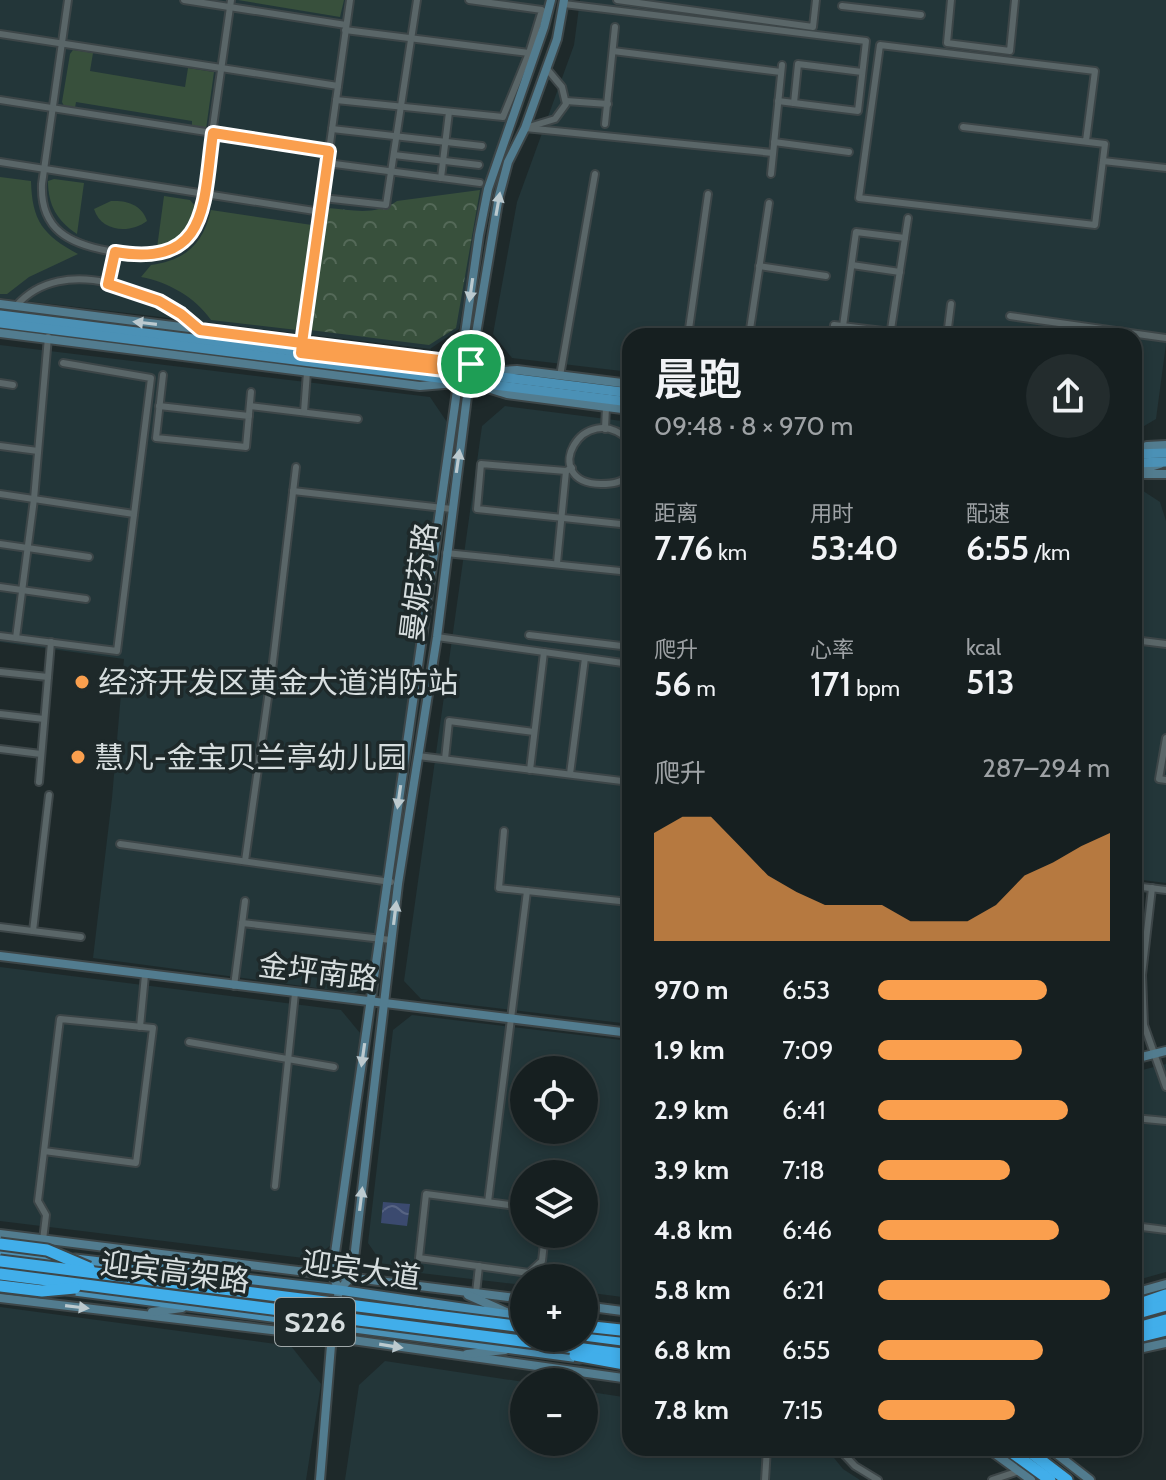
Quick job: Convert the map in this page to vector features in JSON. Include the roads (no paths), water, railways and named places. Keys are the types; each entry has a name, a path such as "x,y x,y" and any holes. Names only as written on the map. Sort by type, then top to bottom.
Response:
{"highway":[{"path":"0,1247 47,1250 100,1273"},
{"name":"迎宾高架路","path":"0,1261 421,1313 510,1319"},
{"name":"迎宾高架路","path":"0,1274 622,1354"},
{"path":"0,1284 42,1291 99,1286"},
{"path":"1142,1304 1166,1296"},
{"path":"1142,1312 1166,1305"},
{"path":"1142,1327 1166,1320"},
{"path":"421,1328 622,1363"},
{"path":"598,1328 622,1330"},
{"path":"1142,1336 1166,1329"},
{"path":"598,1337 622,1340"},
{"path":"1017,1456 1050,1480"},
{"path":"1036,1456 1067,1480"}],"main road":[{"path":"0,315 301,348 622,401"},
{"path":"0,323 49,334 622,392"},
{"path":"1142,454 1166,453"},
{"path":"1142,463 1166,462"},
{"name":"迎宾大道","path":"0,1247 144,1268 339,1290 510,1318"},
{"name":"迎宾大道","path":"0,1284 510,1348"},
{"name":"迎宾大道","path":"540,1352 622,1363"}],"street":[{"path":"68,0 42,198 53,225 79,244 146,256 176,247 188,238 197,225 231,4"},
{"path":"184,0 231,4 346,28 529,53"},
{"path":"301,348 350,0"},
{"path":"323,198 386,205 416,0"},
{"path":"336,100 503,117 529,53 542,10 469,0"},
{"name":"曼妮芬路","path":"352,1276 398,884 437,637 479,235 488,189 551,0"},
{"path":"617,0 813,27 816,0"},
{"path":"886,10 887,0"},
{"path":"951,0 947,43 1010,51 1015,0"},
{"path":"564,2 866,41 858,111 778,101"},
{"name":"曼妮芬路","path":"332,1274 440,508 463,377 508,162 525,128 547,69 564,2"},
{"path":"842,6 921,15"},
{"path":"605,124 615,27"},
{"path":"0,34 338,86"},
{"path":"963,127 1105,144 1095,225 859,198 880,45 1095,71 1086,141"},
{"path":"613,51 782,68 771,174"},
{"path":"794,103 798,64 862,72"},
{"path":"525,128 555,119 564,108 566,101 559,82 547,69"},
{"path":"0,100 329,151"},
{"path":"566,101 608,104"},
{"path":"441,178 449,112"},
{"path":"525,128 773,153"},
{"path":"332,129 482,146"},
{"path":"774,142 849,152"},
{"path":"394,155 479,165"},
{"path":"1103,161 1166,168"},
{"path":"0,162 321,212"},
{"path":"327,163 480,183"},
{"path":"560,376 595,174"},
{"path":"689,328 708,194"},
{"path":"750,328 769,203"},
{"path":"891,328 908,218"},
{"path":"843,326 856,232 905,238"},
{"path":"108,284 115,252"},
{"path":"852,265 900,272"},
{"path":"759,266 826,276"},
{"path":"16,306 35,289 59,280 83,279 159,301 200,330"},
{"path":"0,304 200,330 301,348 426,358 507,394 622,409"},
{"path":"948,328 951,304"},
{"path":"1010,316 1095,328"},
{"path":"834,328 834,325 855,328"},
{"path":"0,333 49,334 420,386 517,370 622,383"},
{"path":"16,638 34,499 49,334"},
{"path":"1142,335 1166,338"},
{"path":"0,636 117,651 151,378 63,363"},
{"path":"304,412 307,372"},
{"path":"163,375 156,438 246,447 251,392"},
{"path":"0,383 13,385"},
{"path":"159,406 249,416"},
{"path":"250,406 358,419"},
{"path":"605,429 606,407"},
{"path":"557,563 569,454 576,439 584,433 605,429 622,434"},
{"path":"1142,446 1166,445"},
{"path":"0,446 38,451"},
{"path":"1142,448 1166,453"},
{"path":"1142,470 1166,462"},
{"path":"622,479 594,484 579,478 569,469 481,464 477,509 622,527"},
{"path":"245,861 296,467"},
{"path":"1142,473 1166,474"},
{"path":"293,491 452,509"},
{"path":"0,494 134,514"},
{"path":"0,544 89,557"},
{"path":"446,553 622,570"},
{"path":"0,587 86,599"},
{"path":"529,635 622,646"},
{"path":"437,637 622,663"},
{"path":"1142,641 1166,644"},
{"path":"39,782 51,642"},
{"path":"530,770 544,652"},
{"path":"570,774 585,658"},
{"path":"0,672 48,677"},
{"path":"0,714 44,719"},
{"path":"445,759 449,721 534,732"},
{"path":"1166,738 1159,779 1166,780"},
{"path":"0,749 41,754"},
{"path":"418,756 622,781"},
{"path":"33,931 49,795"},
{"path":"504,831 499,888 622,901"},
{"path":"120,844 398,884"},
{"path":"1142,887 1166,890"},
{"path":"1152,888 1142,975 1144,1025 1166,1087"},
{"path":"488,1202 527,891"},
{"path":"234,986 245,901"},
{"path":"242,923 391,940"},
{"path":"0,927 81,937"},
{"name":"金坪南路","path":"0,956 622,1032"},
{"path":"140,1027 145,975"},
{"path":"275,1186 295,993"},
{"path":"43,1240 46,1215 38,1201 44,1151 60,1019 153,1028 136,1163 44,1151"},
{"path":"189,1042 334,1067"},
{"path":"1142,1057 1166,1051"},
{"path":"1142,1119 1166,1121"},
{"path":"510,1205 426,1194 419,1258 529,1273 542,1261 543,1248"},
{"path":"1142,1227 1166,1230"},
{"name":"迎宾大道","path":"0,1234 510,1297"},
{"path":"144,1268 195,1258"},
{"path":"476,1293 479,1266"},
{"path":"332,1274 339,1290"},
{"path":"320,1480 331,1337 339,1290 352,1276"},
{"path":"1142,1291 1166,1284"},
{"path":"460,1291 510,1314"},
{"path":"0,1298 331,1337 622,1378"},
{"path":"139,1315 190,1306"},
{"path":"598,1308 622,1311"},
{"path":"1142,1348 1166,1343"},
{"path":"450,1355 510,1350"},
{"path":"765,1480 766,1456"},
{"path":"846,1456 855,1466 878,1480"},
{"path":"998,1456 1031,1480"},
{"path":"1059,1456 1090,1480"},
{"path":"992,1480 1019,1471"}],"water":[{"path":"383,1202 410,1204 407,1226 381,1223"}],"place":[{"name":"经济开发区黄金大道消防站","path":"82,682"},
{"name":"慧凡-金宝贝兰亭幼儿园","path":"78,757"}]}
